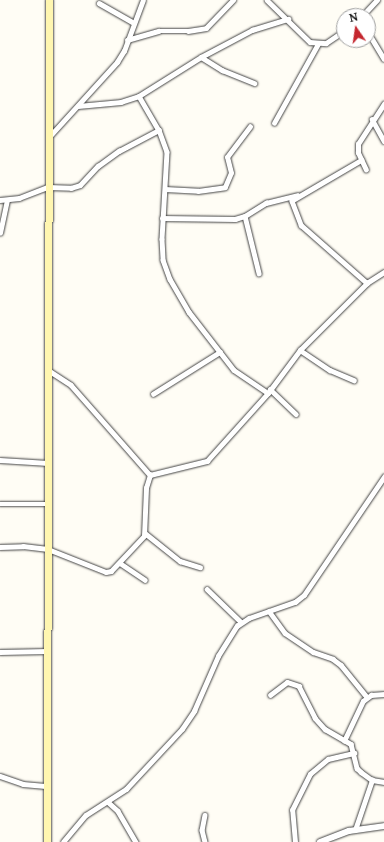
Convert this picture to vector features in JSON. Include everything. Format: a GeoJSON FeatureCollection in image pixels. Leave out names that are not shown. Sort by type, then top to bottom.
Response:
{"type":"FeatureCollection","features":[{"type":"Feature","properties":{"kind":"main road"},"geometry":{"type":"LineString","coordinates":[[47,842],[49,0]]}},
{"type":"Feature","properties":{"kind":"street"},"geometry":{"type":"LineString","coordinates":[[49,138],[60,123],[78,106],[117,62],[143,0]]}},
{"type":"Feature","properties":{"kind":"street"},"geometry":{"type":"LineString","coordinates":[[127,40],[159,31],[188,31],[206,28],[233,0]]}},
{"type":"Feature","properties":{"kind":"street"},"geometry":{"type":"LineString","coordinates":[[267,0],[310,42],[318,44],[326,43],[336,36]]}},
{"type":"Feature","properties":{"kind":"street"},"geometry":{"type":"LineString","coordinates":[[370,8],[377,0]]}},
{"type":"Feature","properties":{"kind":"street"},"geometry":{"type":"LineString","coordinates":[[98,3],[134,23]]}},
{"type":"Feature","properties":{"kind":"street"},"geometry":{"type":"LineString","coordinates":[[78,106],[121,102],[139,96],[200,57],[252,30],[288,19]]}},
{"type":"Feature","properties":{"kind":"street"},"geometry":{"type":"LineString","coordinates":[[274,123],[318,44]]}},
{"type":"Feature","properties":{"kind":"street"},"geometry":{"type":"LineString","coordinates":[[376,46],[384,59]]}},
{"type":"Feature","properties":{"kind":"street"},"geometry":{"type":"LineString","coordinates":[[200,57],[222,70],[255,83]]}},
{"type":"Feature","properties":{"kind":"street"},"geometry":{"type":"LineString","coordinates":[[139,96],[159,130],[167,152],[162,218],[163,260],[170,279],[189,312],[239,375],[269,391],[296,414]]}},
{"type":"Feature","properties":{"kind":"street"},"geometry":{"type":"LineString","coordinates":[[366,170],[357,149],[358,144],[372,119],[384,104]]}},
{"type":"Feature","properties":{"kind":"street"},"geometry":{"type":"LineString","coordinates":[[372,119],[384,141]]}},
{"type":"Feature","properties":{"kind":"street"},"geometry":{"type":"LineString","coordinates":[[165,189],[198,192],[225,187],[231,173],[227,157],[250,127]]}},
{"type":"Feature","properties":{"kind":"street"},"geometry":{"type":"LineString","coordinates":[[0,200],[7,201],[48,188],[70,188],[80,185],[98,166],[120,151],[159,130]]}},
{"type":"Feature","properties":{"kind":"street"},"geometry":{"type":"LineString","coordinates":[[362,160],[297,196],[292,201],[292,207],[301,225],[367,283]]}},
{"type":"Feature","properties":{"kind":"street"},"geometry":{"type":"LineString","coordinates":[[162,218],[235,219],[245,216],[266,203],[297,196]]}},
{"type":"Feature","properties":{"kind":"street"},"geometry":{"type":"LineString","coordinates":[[0,233],[7,201]]}},
{"type":"Feature","properties":{"kind":"street"},"geometry":{"type":"LineString","coordinates":[[245,216],[259,273]]}},
{"type":"Feature","properties":{"kind":"street"},"geometry":{"type":"LineString","coordinates":[[150,475],[207,461],[269,391],[300,350],[367,283],[384,272]]}},
{"type":"Feature","properties":{"kind":"street"},"geometry":{"type":"LineString","coordinates":[[379,275],[384,279]]}},
{"type":"Feature","properties":{"kind":"street"},"geometry":{"type":"LineString","coordinates":[[300,350],[330,370],[354,380]]}},
{"type":"Feature","properties":{"kind":"street"},"geometry":{"type":"LineString","coordinates":[[153,394],[220,352]]}},
{"type":"Feature","properties":{"kind":"street"},"geometry":{"type":"LineString","coordinates":[[48,370],[71,385],[150,475]]}},
{"type":"Feature","properties":{"kind":"street"},"geometry":{"type":"LineString","coordinates":[[0,460],[48,463]]}},
{"type":"Feature","properties":{"kind":"street"},"geometry":{"type":"LineString","coordinates":[[0,547],[23,546],[48,549],[106,572],[111,571],[120,563],[145,533],[146,488],[150,475]]}},
{"type":"Feature","properties":{"kind":"street"},"geometry":{"type":"LineString","coordinates":[[63,842],[86,815],[123,791],[150,765],[184,726],[218,656],[241,622],[295,602],[304,595],[384,477]]}},
{"type":"Feature","properties":{"kind":"street"},"geometry":{"type":"LineString","coordinates":[[0,504],[48,504]]}},
{"type":"Feature","properties":{"kind":"street"},"geometry":{"type":"LineString","coordinates":[[145,533],[180,561],[200,567]]}},
{"type":"Feature","properties":{"kind":"street"},"geometry":{"type":"LineString","coordinates":[[120,563],[145,580]]}},
{"type":"Feature","properties":{"kind":"street"},"geometry":{"type":"LineString","coordinates":[[207,589],[241,622]]}},
{"type":"Feature","properties":{"kind":"street"},"geometry":{"type":"LineString","coordinates":[[269,612],[285,633],[312,652],[333,658],[367,697]]}},
{"type":"Feature","properties":{"kind":"street"},"geometry":{"type":"LineString","coordinates":[[0,652],[47,652]]}},
{"type":"Feature","properties":{"kind":"street"},"geometry":{"type":"LineString","coordinates":[[270,695],[279,686],[292,682],[298,686],[315,718],[325,729],[351,744],[357,768],[372,780],[384,782]]}},
{"type":"Feature","properties":{"kind":"street"},"geometry":{"type":"LineString","coordinates":[[367,697],[384,694]]}},
{"type":"Feature","properties":{"kind":"street"},"geometry":{"type":"LineString","coordinates":[[344,741],[367,697]]}},
{"type":"Feature","properties":{"kind":"street"},"geometry":{"type":"LineString","coordinates":[[295,842],[292,810],[310,774],[328,759],[354,753]]}},
{"type":"Feature","properties":{"kind":"street"},"geometry":{"type":"LineString","coordinates":[[0,776],[24,784],[48,786]]}},
{"type":"Feature","properties":{"kind":"street"},"geometry":{"type":"LineString","coordinates":[[355,830],[372,780]]}},
{"type":"Feature","properties":{"kind":"street"},"geometry":{"type":"LineString","coordinates":[[108,802],[118,811],[136,842]]}},
{"type":"Feature","properties":{"kind":"street"},"geometry":{"type":"LineString","coordinates":[[205,815],[202,830],[205,842]]}},
{"type":"Feature","properties":{"kind":"street"},"geometry":{"type":"LineString","coordinates":[[320,842],[335,839],[355,830],[384,826]]}}]}
